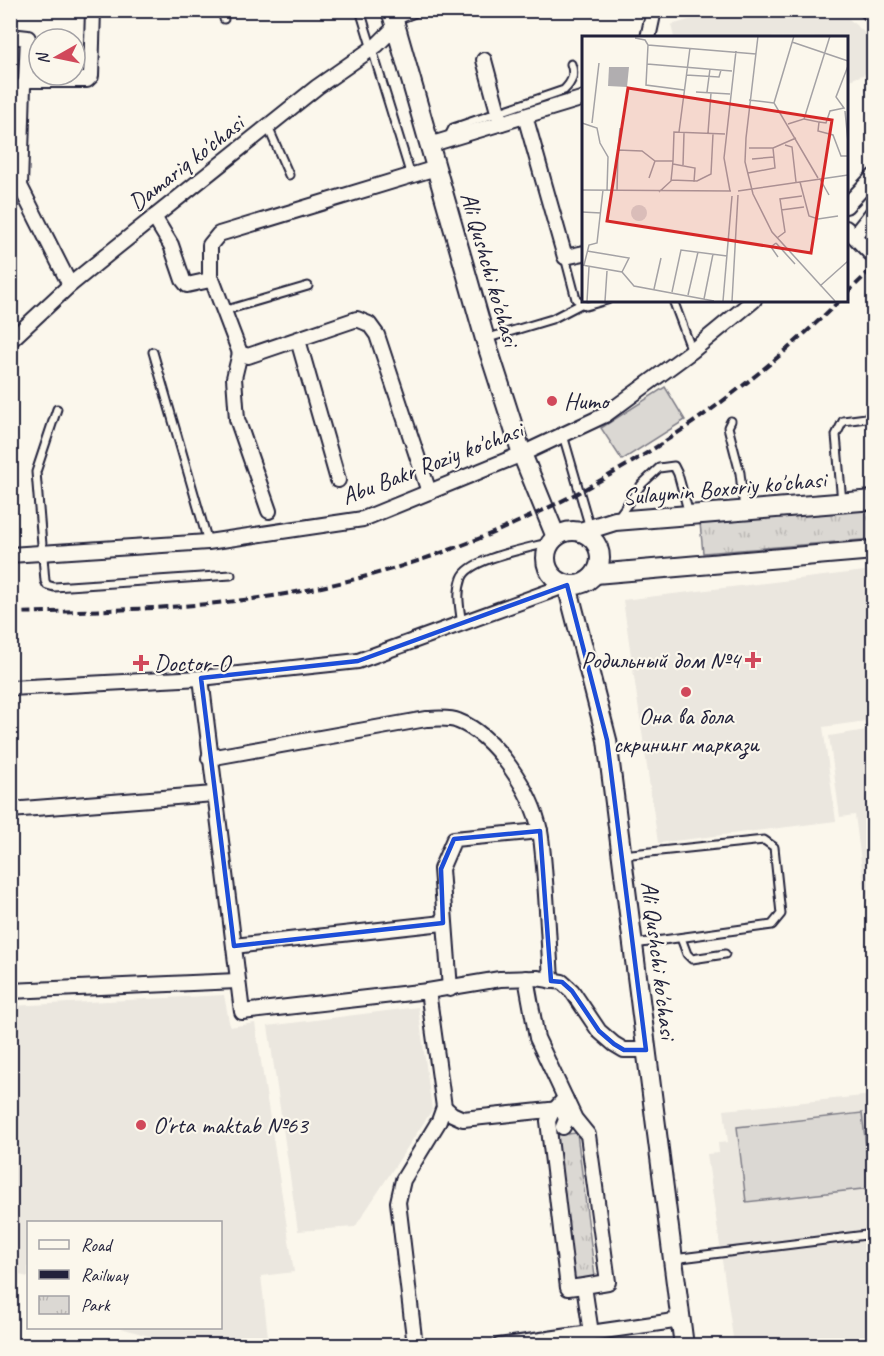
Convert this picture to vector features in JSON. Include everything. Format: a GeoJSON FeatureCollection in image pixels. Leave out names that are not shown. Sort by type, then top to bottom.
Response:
{"type":"FeatureCollection","features":[{"type":"Feature","properties":{"kind":"main road","name":"Ali Qushchi ko'chasi"},"geometry":{"type":"LineString","coordinates":[[393,18],[485,339],[522,454],[554,539],[547,550],[547,568],[559,582],[567,585],[608,740],[684,1346]]}},
{"type":"Feature","properties":{"kind":"main road","name":"Sulaymin Boxoriy ko'chasi"},"geometry":{"type":"LineString","coordinates":[[585,530],[615,521],[873,500]]}},
{"type":"Feature","properties":{"kind":"main road"},"geometry":{"type":"LineString","coordinates":[[615,521],[603,537],[603,547],[604,556],[619,572]]}},
{"type":"Feature","properties":{"kind":"main road"},"geometry":{"type":"LineString","coordinates":[[554,539],[564,533],[585,530],[598,549],[599,566],[595,574],[583,584],[567,585]]}},
{"type":"Feature","properties":{"kind":"main road"},"geometry":{"type":"LineString","coordinates":[[595,574],[873,550]]}},
{"type":"Feature","properties":{"kind":"street"},"geometry":{"type":"LineString","coordinates":[[26,81],[87,80],[90,76],[93,10]]}},
{"type":"Feature","properties":{"kind":"street"},"geometry":{"type":"LineString","coordinates":[[648,36],[654,10]]}},
{"type":"Feature","properties":{"kind":"street"},"geometry":{"type":"LineString","coordinates":[[393,18],[412,11]]}},
{"type":"Feature","properties":{"kind":"street","name":"Damariq ko'chasi"},"geometry":{"type":"LineString","coordinates":[[10,341],[70,285],[154,217],[317,87],[372,49],[393,18]]}},
{"type":"Feature","properties":{"kind":"street"},"geometry":{"type":"LineString","coordinates":[[10,36],[28,38],[15,185],[70,285]]}},
{"type":"Feature","properties":{"kind":"street"},"geometry":{"type":"LineString","coordinates":[[484,60],[500,118]]}},
{"type":"Feature","properties":{"kind":"street"},"geometry":{"type":"LineString","coordinates":[[429,145],[500,118],[525,116],[582,99]]}},
{"type":"Feature","properties":{"kind":"street"},"geometry":{"type":"LineString","coordinates":[[525,116],[565,257],[582,253]]}},
{"type":"Feature","properties":{"kind":"street"},"geometry":{"type":"LineString","coordinates":[[269,511],[237,419],[234,378],[240,353],[213,282],[210,280],[210,245],[219,234],[436,168]]}},
{"type":"Feature","properties":{"kind":"street"},"geometry":{"type":"LineString","coordinates":[[848,204],[873,176]]}},
{"type":"Feature","properties":{"kind":"street"},"geometry":{"type":"LineString","coordinates":[[873,211],[850,232],[873,257]]}},
{"type":"Feature","properties":{"kind":"street"},"geometry":{"type":"LineString","coordinates":[[154,217],[171,245],[183,280],[187,285],[210,280]]}},
{"type":"Feature","properties":{"kind":"street","name":"Abu Bakr Roziy ko'chasi"},"geometry":{"type":"LineString","coordinates":[[10,555],[208,542],[363,519],[522,454],[604,415],[692,351],[752,302]]}},
{"type":"Feature","properties":{"kind":"street"},"geometry":{"type":"LineString","coordinates":[[240,353],[248,356],[357,319],[369,324],[377,335],[429,492]]}},
{"type":"Feature","properties":{"kind":"street"},"geometry":{"type":"LineString","coordinates":[[298,340],[338,480]]}},
{"type":"Feature","properties":{"kind":"street"},"geometry":{"type":"LineString","coordinates":[[10,688],[201,678],[358,662],[567,585]]}},
{"type":"Feature","properties":{"kind":"street"},"geometry":{"type":"LineString","coordinates":[[201,678],[242,1012],[428,991],[500,979],[537,978],[562,982],[572,991],[599,1031],[614,1044],[624,1050],[646,1050]]}},
{"type":"Feature","properties":{"kind":"street"},"geometry":{"type":"LineString","coordinates":[[210,758],[426,719],[455,720],[476,730],[499,752],[525,791],[535,814],[540,831],[546,891],[551,981]]}},
{"type":"Feature","properties":{"kind":"street"},"geometry":{"type":"LineString","coordinates":[[10,810],[214,794]]}},
{"type":"Feature","properties":{"kind":"street"},"geometry":{"type":"LineString","coordinates":[[450,988],[443,923],[441,869],[454,839],[540,831]]}},
{"type":"Feature","properties":{"kind":"street"},"geometry":{"type":"LineString","coordinates":[[234,946],[443,923]]}},
{"type":"Feature","properties":{"kind":"street"},"geometry":{"type":"LineString","coordinates":[[526,978],[537,1038],[566,1098],[575,1119],[588,1135],[608,1282],[568,1288],[548,1121],[555,1109],[566,1098]]}},
{"type":"Feature","properties":{"kind":"street"},"geometry":{"type":"LineString","coordinates":[[10,991],[237,981]]}},
{"type":"Feature","properties":{"kind":"street"},"geometry":{"type":"LineString","coordinates":[[415,1346],[398,1203],[403,1180],[439,1121],[444,1107],[428,991]]}},
{"type":"Feature","properties":{"kind":"street"},"geometry":{"type":"LineString","coordinates":[[444,1107],[463,1119],[560,1109],[566,1120],[563,1127]]}},
{"type":"Feature","properties":{"kind":"street"},"geometry":{"type":"LineString","coordinates":[[584,1286],[591,1333]]}},
{"type":"Feature","properties":{"kind":"street"},"geometry":{"type":"LineString","coordinates":[[499,1346],[681,1320]]}},
{"type":"Feature","properties":{"kind":"lane"},"geometry":{"type":"LineString","coordinates":[[223,10],[224,19]]}},
{"type":"Feature","properties":{"kind":"lane"},"geometry":{"type":"LineString","coordinates":[[360,10],[411,176]]}},
{"type":"Feature","properties":{"kind":"lane"},"geometry":{"type":"LineString","coordinates":[[861,10],[873,21]]}},
{"type":"Feature","properties":{"kind":"lane"},"geometry":{"type":"LineString","coordinates":[[500,118],[564,90],[572,82],[574,72],[571,64]]}},
{"type":"Feature","properties":{"kind":"lane"},"geometry":{"type":"LineString","coordinates":[[268,127],[290,175]]}},
{"type":"Feature","properties":{"kind":"lane"},"geometry":{"type":"LineString","coordinates":[[565,257],[576,299],[586,306],[600,302]]}},
{"type":"Feature","properties":{"kind":"lane"},"geometry":{"type":"LineString","coordinates":[[224,311],[308,286]]}},
{"type":"Feature","properties":{"kind":"lane"},"geometry":{"type":"LineString","coordinates":[[675,302],[692,351]]}},
{"type":"Feature","properties":{"kind":"lane"},"geometry":{"type":"LineString","coordinates":[[485,339],[552,319],[581,304]]}},
{"type":"Feature","properties":{"kind":"lane"},"geometry":{"type":"LineString","coordinates":[[153,352],[208,542]]}},
{"type":"Feature","properties":{"kind":"lane"},"geometry":{"type":"LineString","coordinates":[[57,409],[36,472],[47,585],[54,587],[231,575]]}},
{"type":"Feature","properties":{"kind":"lane"},"geometry":{"type":"LineString","coordinates":[[842,502],[836,435],[843,421],[873,417]]}},
{"type":"Feature","properties":{"kind":"lane"},"geometry":{"type":"LineString","coordinates":[[731,421],[728,427],[740,473],[745,511]]}},
{"type":"Feature","properties":{"kind":"lane"},"geometry":{"type":"LineString","coordinates":[[563,435],[585,530]]}},
{"type":"Feature","properties":{"kind":"lane"},"geometry":{"type":"LineString","coordinates":[[615,521],[642,484],[658,468],[674,466],[689,516]]}},
{"type":"Feature","properties":{"kind":"lane"},"geometry":{"type":"LineString","coordinates":[[462,625],[458,594],[462,576],[476,563],[554,539]]}},
{"type":"Feature","properties":{"kind":"lane"},"geometry":{"type":"LineString","coordinates":[[622,855],[764,840],[774,847],[782,914],[771,925],[633,944]]}},
{"type":"Feature","properties":{"kind":"lane"},"geometry":{"type":"LineString","coordinates":[[681,938],[687,954],[692,959],[725,954]]}},
{"type":"Feature","properties":{"kind":"lane"},"geometry":{"type":"LineString","coordinates":[[673,1259],[873,1234]]}},
{"type":"Feature","properties":{"kind":"highlighted area"},"geometry":{"type":"Polygon","coordinates":[[[567,585],[607,740],[646,1050],[624,1050],[614,1044],[599,1031],[572,991],[562,982],[551,981],[540,831],[454,839],[441,869],[443,923],[234,946],[201,678],[358,661],[567,585]]]}},
{"type":"Feature","properties":{"kind":"shaded area"},"geometry":{"type":"Polygon","coordinates":[[[720,11],[840,11],[873,40],[873,71],[848,81],[848,36],[674,36],[671,25],[720,11]]]}},
{"type":"Feature","properties":{"kind":"shaded area","name":"Родильный дом №4"},"geometry":{"type":"Polygon","coordinates":[[[873,570],[873,720],[823,727],[836,821],[658,843],[623,600],[873,570]]]}},
{"type":"Feature","properties":{"kind":"shaded area"},"geometry":{"type":"Polygon","coordinates":[[[873,729],[874,930],[870,931],[855,815],[840,817],[829,736],[873,729]]]}},
{"type":"Feature","properties":{"kind":"shaded area","name":"O'rta maktab №63"},"geometry":{"type":"Polygon","coordinates":[[[224,995],[230,1027],[255,1023],[294,1272],[261,1276],[269,1345],[179,1345],[124,1329],[222,1329],[222,1221],[27,1221],[27,1277],[12,1273],[10,1256],[11,1006],[224,995]]]}},
{"type":"Feature","properties":{"kind":"shaded area"},"geometry":{"type":"Polygon","coordinates":[[[418,1007],[432,1110],[355,1227],[298,1231],[268,1026],[418,1007]]]}},
{"type":"Feature","properties":{"kind":"shaded area"},"geometry":{"type":"Polygon","coordinates":[[[873,1095],[873,1345],[734,1345],[707,1154],[719,1153],[718,1143],[728,1142],[724,1110],[873,1095]]]}},
{"type":"Feature","properties":{"kind":"green space"},"geometry":{"type":"Polygon","coordinates":[[[665,387],[685,420],[622,460],[601,428],[665,387]]]}},
{"type":"Feature","properties":{"kind":"green space"},"geometry":{"type":"Polygon","coordinates":[[[873,509],[873,539],[703,553],[700,523],[873,509]]]}},
{"type":"Feature","properties":{"kind":"green space"},"geometry":{"type":"Polygon","coordinates":[[[862,1113],[871,1188],[746,1202],[737,1127],[862,1113]]]}},
{"type":"Feature","properties":{"kind":"green space"},"geometry":{"type":"Polygon","coordinates":[[[577,1133],[595,1277],[574,1279],[556,1135],[577,1133]]]}},
{"type":"Feature","properties":{"kind":"railway"},"geometry":{"type":"LineString","coordinates":[[848,292],[874,267]]}},
{"type":"Feature","properties":{"kind":"railway"},"geometry":{"type":"LineString","coordinates":[[10,613],[169,607],[248,600],[326,586],[398,567],[468,543],[536,513],[603,479],[667,440],[728,397],[786,350],[838,302]]}},
{"type":"Feature","properties":{"kind":"place","name":"Humo"},"geometry":{"type":"Point","coordinates":[552,401]}},
{"type":"Feature","properties":{"kind":"place","name":"Родильный дом №4"},"geometry":{"type":"Point","coordinates":[753,660]}},
{"type":"Feature","properties":{"kind":"place","name":"Doctor-O"},"geometry":{"type":"Point","coordinates":[141,663]}},
{"type":"Feature","properties":{"kind":"place","name":"Она ва бола скрининг маркази"},"geometry":{"type":"Point","coordinates":[686,692]}},
{"type":"Feature","properties":{"kind":"place","name":"O'rta maktab №63"},"geometry":{"type":"Point","coordinates":[141,1125]}}]}
